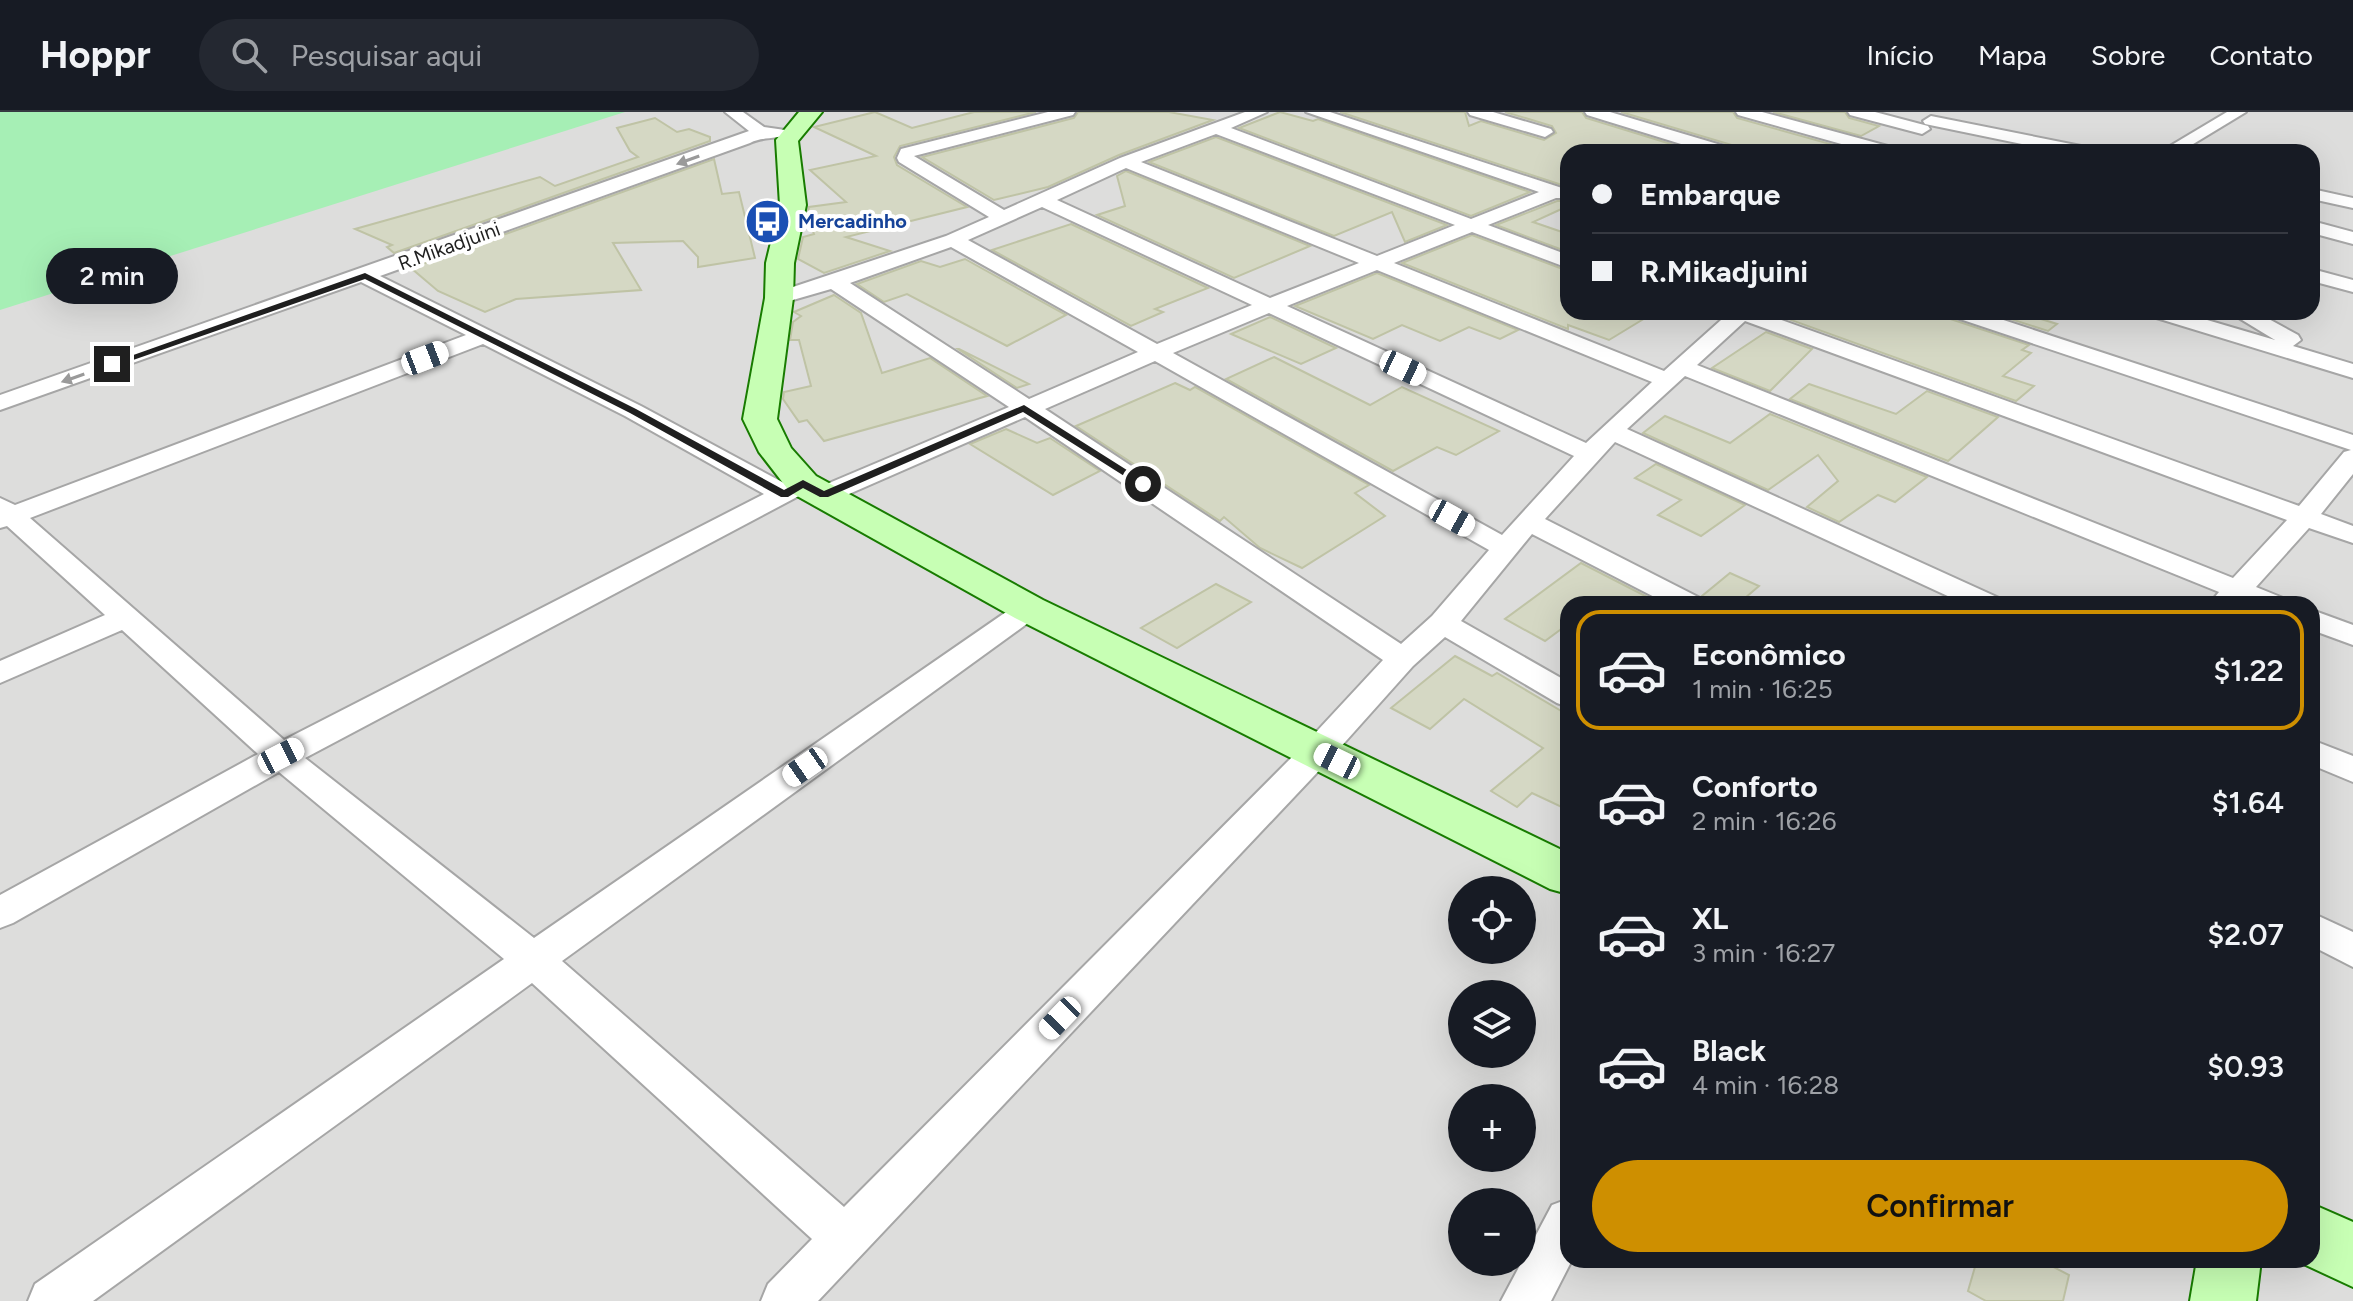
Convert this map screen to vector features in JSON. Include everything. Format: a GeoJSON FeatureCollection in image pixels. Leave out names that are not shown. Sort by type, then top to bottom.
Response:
{"type":"FeatureCollection","features":[{"type":"Feature","properties":{"kind":"street"},"geometry":{"type":"LineString","coordinates":[[733,112],[760,131],[789,134]]}},
{"type":"Feature","properties":{"kind":"street"},"geometry":{"type":"LineString","coordinates":[[804,491],[776,452],[760,419],[779,298],[780,263],[793,205],[789,134],[811,112]]}},
{"type":"Feature","properties":{"kind":"street"},"geometry":{"type":"LineString","coordinates":[[1002,217],[905,158],[907,153],[1067,112]]}},
{"type":"Feature","properties":{"kind":"street"},"geometry":{"type":"LineString","coordinates":[[779,298],[953,240],[1126,162],[1259,112]]}},
{"type":"Feature","properties":{"kind":"street"},"geometry":{"type":"LineString","coordinates":[[1314,112],[1560,194]]}},
{"type":"Feature","properties":{"kind":"street"},"geometry":{"type":"LineString","coordinates":[[1476,112],[1545,132]]}},
{"type":"Feature","properties":{"kind":"street"},"geometry":{"type":"LineString","coordinates":[[1593,112],[1698,144]]}},
{"type":"Feature","properties":{"kind":"street"},"geometry":{"type":"LineString","coordinates":[[1688,141],[1747,112],[1861,144]]}},
{"type":"Feature","properties":{"kind":"street"},"geometry":{"type":"LineString","coordinates":[[1856,112],[2037,144]]}},
{"type":"Feature","properties":{"kind":"street"},"geometry":{"type":"LineString","coordinates":[[2182,144],[2238,112]]}},
{"type":"Feature","properties":{"kind":"street"},"geometry":{"type":"LineString","coordinates":[[1218,129],[1560,259]]}},
{"type":"Feature","properties":{"kind":"street","name":"R.Mikadjuini"},"geometry":{"type":"LineString","coordinates":[[0,403],[365,276],[744,140],[760,131]]}},
{"type":"Feature","properties":{"kind":"street"},"geometry":{"type":"LineString","coordinates":[[1126,162],[1376,263],[1676,374],[2228,596]]}},
{"type":"Feature","properties":{"kind":"street"},"geometry":{"type":"LineString","coordinates":[[0,913],[281,756],[804,491],[1024,408],[1469,225],[1560,194]]}},
{"type":"Feature","properties":{"kind":"street"},"geometry":{"type":"LineString","coordinates":[[2320,196],[2353,203]]}},
{"type":"Feature","properties":{"kind":"street"},"geometry":{"type":"LineString","coordinates":[[1042,200],[1591,455]]}},
{"type":"Feature","properties":{"kind":"street"},"geometry":{"type":"LineString","coordinates":[[2320,229],[2353,238]]}},
{"type":"Feature","properties":{"kind":"street"},"geometry":{"type":"LineString","coordinates":[[953,240],[1506,548]]}},
{"type":"Feature","properties":{"kind":"street"},"geometry":{"type":"LineString","coordinates":[[365,276],[633,411],[804,491],[1029,609],[1560,871]]}},
{"type":"Feature","properties":{"kind":"street"},"geometry":{"type":"LineString","coordinates":[[2320,277],[2353,286]]}},
{"type":"Feature","properties":{"kind":"street"},"geometry":{"type":"LineString","coordinates":[[834,282],[1167,499],[1402,659]]}},
{"type":"Feature","properties":{"kind":"street"},"geometry":{"type":"LineString","coordinates":[[785,1301],[1317,752],[1402,659],[1443,623],[1528,521],[1611,431],[1735,320]]}},
{"type":"Feature","properties":{"kind":"street"},"geometry":{"type":"LineString","coordinates":[[1750,320],[2353,535]]}},
{"type":"Feature","properties":{"kind":"street"},"geometry":{"type":"LineString","coordinates":[[1982,320],[2353,443]]}},
{"type":"Feature","properties":{"kind":"street"},"geometry":{"type":"LineString","coordinates":[[2183,320],[2353,371]]}},
{"type":"Feature","properties":{"kind":"street"},"geometry":{"type":"LineString","coordinates":[[2254,320],[2292,341],[2311,360]]}},
{"type":"Feature","properties":{"kind":"street"},"geometry":{"type":"LineString","coordinates":[[484,336],[5,514],[281,756],[532,959],[846,1239]]}},
{"type":"Feature","properties":{"kind":"street"},"geometry":{"type":"LineString","coordinates":[[1611,431],[1972,596]]}},
{"type":"Feature","properties":{"kind":"street"},"geometry":{"type":"LineString","coordinates":[[2231,596],[2304,518],[2353,457]]}},
{"type":"Feature","properties":{"kind":"street"},"geometry":{"type":"LineString","coordinates":[[1528,521],[1674,596]]}},
{"type":"Feature","properties":{"kind":"street"},"geometry":{"type":"LineString","coordinates":[[52,1301],[1029,609]]}},
{"type":"Feature","properties":{"kind":"street"},"geometry":{"type":"LineString","coordinates":[[0,673],[124,618]]}},
{"type":"Feature","properties":{"kind":"street"},"geometry":{"type":"LineString","coordinates":[[2320,622],[2353,636]]}},
{"type":"Feature","properties":{"kind":"street"},"geometry":{"type":"LineString","coordinates":[[1443,623],[1560,691]]}},
{"type":"Feature","properties":{"kind":"street"},"geometry":{"type":"LineString","coordinates":[[2320,756],[2353,770]]}},
{"type":"Feature","properties":{"kind":"street"},"geometry":{"type":"LineString","coordinates":[[2320,932],[2353,951]]}},
{"type":"Feature","properties":{"kind":"street"},"geometry":{"type":"LineString","coordinates":[[1525,1301],[1560,1236]]}},
{"type":"Feature","properties":{"kind":"street"},"geometry":{"type":"LineString","coordinates":[[2320,1239],[2353,1255]]}},
{"type":"Feature","properties":{"kind":"street"},"geometry":{"type":"LineString","coordinates":[[2223,1301],[2228,1268]]}},
{"type":"Feature","properties":{"kind":"shaded area"},"geometry":{"type":"Polygon","coordinates":[[[0,112],[2353,112],[2353,1301],[0,1301],[0,112]]]}},
{"type":"Feature","properties":{"kind":"green space"},"geometry":{"type":"Polygon","coordinates":[[[0,112],[625,112],[0,310],[0,112]]]}},
{"type":"Feature","properties":{"kind":"building"},"geometry":{"type":"Polygon","coordinates":[[[875,112],[912,128],[974,112],[1036,112],[900,146],[894,157],[897,165],[967,207],[846,237],[890,251],[824,273],[798,259],[803,237],[814,234],[807,216],[809,207],[846,202],[810,170],[876,156],[814,127],[875,112]]]}},
{"type":"Feature","properties":{"kind":"building"},"geometry":{"type":"Polygon","coordinates":[[[1078,112],[1169,112],[1213,120],[1119,155],[1048,187],[994,200],[922,157],[1074,118],[1078,112]]]}},
{"type":"Feature","properties":{"kind":"building"},"geometry":{"type":"Polygon","coordinates":[[[1280,112],[1313,121],[1318,119],[1530,192],[1471,216],[1239,128],[1280,112]]]}},
{"type":"Feature","properties":{"kind":"building"},"geometry":{"type":"Polygon","coordinates":[[[1340,112],[1465,112],[1469,126],[1481,121],[1544,140],[1556,133],[1552,126],[1505,112],[1582,112],[1586,118],[1671,144],[1560,144],[1560,184],[1340,112]]]}},
{"type":"Feature","properties":{"kind":"building"},"geometry":{"type":"Polygon","coordinates":[[[1621,112],[1733,112],[1737,118],[1830,144],[1729,144],[1621,112]]]}},
{"type":"Feature","properties":{"kind":"building"},"geometry":{"type":"Polygon","coordinates":[[[1773,112],[1845,112],[1849,118],[1879,126],[1861,136],[1773,112]]]}},
{"type":"Feature","properties":{"kind":"building"},"geometry":{"type":"Polygon","coordinates":[[[655,118],[677,132],[689,129],[710,137],[710,141],[394,253],[387,247],[392,245],[355,229],[540,177],[555,186],[638,157],[630,151],[617,128],[655,118]]]}},
{"type":"Feature","properties":{"kind":"building"},"geometry":{"type":"Polygon","coordinates":[[[1216,137],[1447,225],[1405,242],[1392,212],[1334,236],[1149,162],[1216,137]]]}},
{"type":"Feature","properties":{"kind":"building"},"geometry":{"type":"Polygon","coordinates":[[[714,159],[722,194],[739,192],[755,258],[698,267],[698,257],[683,241],[613,243],[641,290],[516,299],[485,312],[438,291],[411,268],[714,159]]]}},
{"type":"Feature","properties":{"kind":"building"},"geometry":{"type":"Polygon","coordinates":[[[1126,171],[1310,246],[1234,278],[1097,215],[1125,206],[1117,176],[1126,171]]]}},
{"type":"Feature","properties":{"kind":"building"},"geometry":{"type":"Polygon","coordinates":[[[1560,201],[1560,210],[1533,222],[1560,231],[1560,249],[1496,225],[1560,201]]]}},
{"type":"Feature","properties":{"kind":"building"},"geometry":{"type":"Polygon","coordinates":[[[1071,224],[1208,288],[1155,309],[1163,312],[1131,326],[992,250],[1071,224]]]}},
{"type":"Feature","properties":{"kind":"building"},"geometry":{"type":"Polygon","coordinates":[[[1472,235],[1560,268],[1560,320],[1642,320],[1609,340],[1568,325],[1568,329],[1402,263],[1472,235]]]}},
{"type":"Feature","properties":{"kind":"building"},"geometry":{"type":"Polygon","coordinates":[[[965,259],[1066,315],[1007,346],[907,294],[884,302],[857,284],[921,261],[940,267],[965,259]]]}},
{"type":"Feature","properties":{"kind":"building"},"geometry":{"type":"Polygon","coordinates":[[[1377,273],[1518,330],[1500,339],[1469,327],[1440,341],[1402,325],[1373,339],[1295,306],[1377,273]]]}},
{"type":"Feature","properties":{"kind":"building"},"geometry":{"type":"Polygon","coordinates":[[[834,295],[861,313],[882,373],[930,358],[987,396],[824,441],[807,420],[799,422],[783,399],[784,392],[811,386],[799,340],[790,340],[793,322],[801,316],[794,312],[834,295]]]}},
{"type":"Feature","properties":{"kind":"building"},"geometry":{"type":"Polygon","coordinates":[[[1270,317],[1336,348],[1301,364],[1231,334],[1270,317]]]}},
{"type":"Feature","properties":{"kind":"building"},"geometry":{"type":"Polygon","coordinates":[[[1791,320],[1953,320],[2029,345],[2022,350],[2031,353],[2003,376],[2034,386],[2016,401],[1791,320]]]}},
{"type":"Feature","properties":{"kind":"building"},"geometry":{"type":"Polygon","coordinates":[[[2014,320],[2044,320],[2057,324],[2048,331],[2014,320]]]}},
{"type":"Feature","properties":{"kind":"building"},"geometry":{"type":"Polygon","coordinates":[[[1766,332],[1812,349],[1770,391],[1712,368],[1766,332]]]}},
{"type":"Feature","properties":{"kind":"building"},"geometry":{"type":"Polygon","coordinates":[[[959,349],[1029,384],[1017,388],[959,349]]]}},
{"type":"Feature","properties":{"kind":"building"},"geometry":{"type":"Polygon","coordinates":[[[1274,357],[1370,405],[1402,387],[1499,431],[1456,455],[1437,447],[1393,471],[1226,379],[1274,357]]]}},
{"type":"Feature","properties":{"kind":"building"},"geometry":{"type":"Polygon","coordinates":[[[1175,383],[1190,390],[1195,387],[1369,485],[1355,493],[1385,516],[1302,568],[1260,548],[1224,517],[1220,521],[1076,426],[1175,383]]]}},
{"type":"Feature","properties":{"kind":"building"},"geometry":{"type":"Polygon","coordinates":[[[1809,384],[1896,414],[1927,391],[1998,417],[1948,461],[1790,399],[1809,384]]]}},
{"type":"Feature","properties":{"kind":"building"},"geometry":{"type":"Polygon","coordinates":[[[1770,414],[1927,477],[1895,502],[1878,495],[1839,522],[1807,507],[1838,481],[1818,455],[1768,490],[1643,433],[1665,416],[1730,443],[1770,414]]]}},
{"type":"Feature","properties":{"kind":"building"},"geometry":{"type":"Polygon","coordinates":[[[1006,429],[1037,443],[1050,438],[1100,471],[1053,495],[970,444],[1006,429]]]}},
{"type":"Feature","properties":{"kind":"building"},"geometry":{"type":"Polygon","coordinates":[[[1656,464],[1745,505],[1701,536],[1658,515],[1681,500],[1635,478],[1656,464]]]}},
{"type":"Feature","properties":{"kind":"building"},"geometry":{"type":"Polygon","coordinates":[[[1581,563],[1645,596],[1560,596],[1560,630],[1545,641],[1505,619],[1581,563]]]}},
{"type":"Feature","properties":{"kind":"building"},"geometry":{"type":"Polygon","coordinates":[[[1730,573],[1759,586],[1747,596],[1702,596],[1730,573]]]}},
{"type":"Feature","properties":{"kind":"building"},"geometry":{"type":"Polygon","coordinates":[[[1216,584],[1251,602],[1177,648],[1141,628],[1216,584]]]}},
{"type":"Feature","properties":{"kind":"building"},"geometry":{"type":"Polygon","coordinates":[[[1455,656],[1492,676],[1497,673],[1560,710],[1560,806],[1532,793],[1517,807],[1491,791],[1543,748],[1464,699],[1430,729],[1391,708],[1455,656]]]}},
{"type":"Feature","properties":{"kind":"building"},"geometry":{"type":"Polygon","coordinates":[[[1975,1268],[2055,1268],[2069,1275],[2063,1301],[1986,1301],[1968,1291],[1975,1268]]]}},
{"type":"Feature","properties":{"kind":"place","name":"Mercadinho"},"geometry":{"type":"Point","coordinates":[767,221]}},
{"type":"Feature","properties":{"kind":"route"},"geometry":{"type":"LineString","coordinates":[[112,364],[365,276],[633,411],[784,494],[803,484],[824,495],[1024,408],[1143,484]]}}]}
